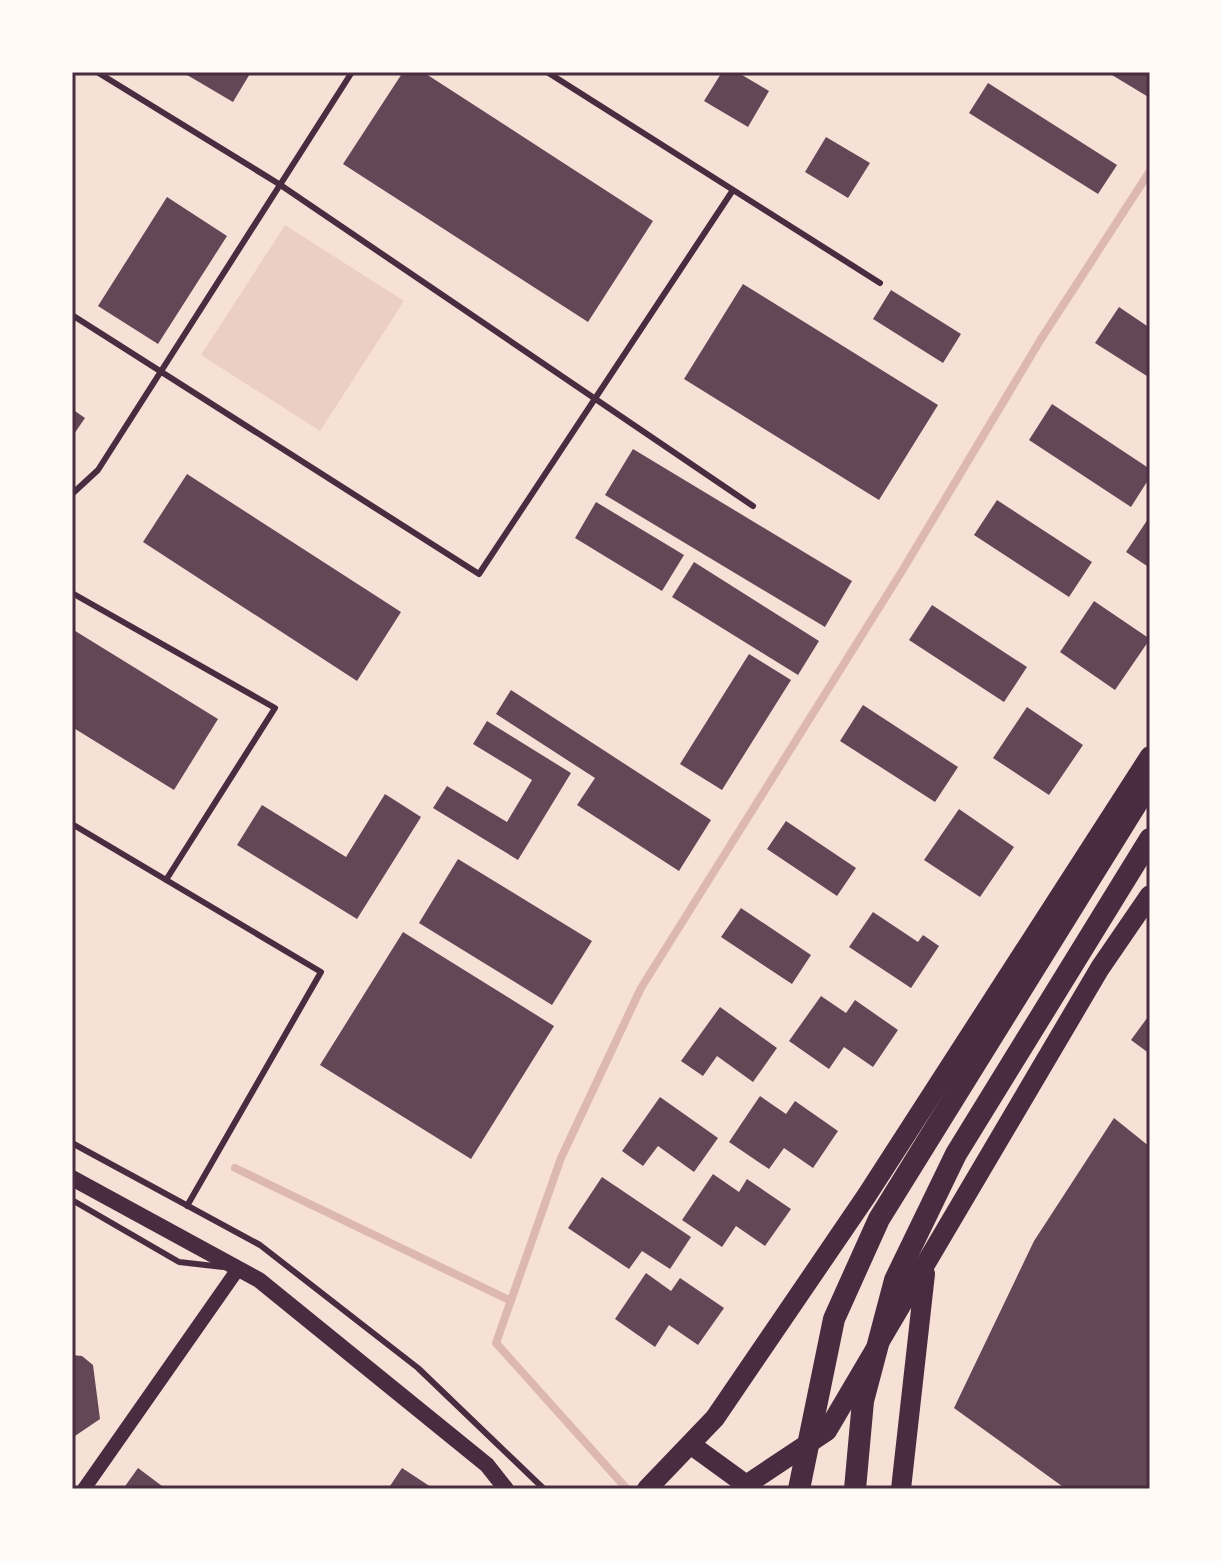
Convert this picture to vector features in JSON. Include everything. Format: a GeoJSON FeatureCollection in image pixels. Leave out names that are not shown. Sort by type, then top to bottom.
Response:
{"type":"FeatureCollection","features":[{"type":"Feature","properties":{"kind":"highway"},"geometry":{"type":"LineString","coordinates":[[799,1489],[834,1319],[879,1219],[1150,782]]}},
{"type":"Feature","properties":{"kind":"highway"},"geometry":{"type":"LineString","coordinates":[[855,1489],[863,1401],[895,1280],[956,1154],[1150,839]]}},
{"type":"Feature","properties":{"kind":"main road"},"geometry":{"type":"LineString","coordinates":[[647,1489],[715,1418],[867,1195],[1150,756]]}},
{"type":"Feature","properties":{"kind":"main road"},"geometry":{"type":"LineString","coordinates":[[690,1444],[746,1487],[827,1431],[1100,968],[1150,895]]}},
{"type":"Feature","properties":{"kind":"main road"},"geometry":{"type":"LineString","coordinates":[[72,1178],[259,1280],[487,1465],[506,1489]]}},
{"type":"Feature","properties":{"kind":"main road"},"geometry":{"type":"LineString","coordinates":[[901,1489],[925,1268]]}},
{"type":"Feature","properties":{"kind":"street"},"geometry":{"type":"LineString","coordinates":[[84,1489],[238,1269]]}},
{"type":"Feature","properties":{"kind":"lane"},"geometry":{"type":"LineString","coordinates":[[97,72],[279,184],[753,506]]}},
{"type":"Feature","properties":{"kind":"lane"},"geometry":{"type":"LineString","coordinates":[[72,494],[98,470],[352,72]]}},
{"type":"Feature","properties":{"kind":"lane"},"geometry":{"type":"LineString","coordinates":[[547,72],[880,283]]}},
{"type":"Feature","properties":{"kind":"lane"},"geometry":{"type":"LineString","coordinates":[[72,315],[479,574],[733,190]]}},
{"type":"Feature","properties":{"kind":"lane"},"geometry":{"type":"LineString","coordinates":[[72,593],[275,708],[166,880]]}},
{"type":"Feature","properties":{"kind":"lane"},"geometry":{"type":"LineString","coordinates":[[72,824],[321,972],[187,1206]]}},
{"type":"Feature","properties":{"kind":"lane"},"geometry":{"type":"LineString","coordinates":[[72,1143],[260,1245],[397,1351],[544,1489]]}},
{"type":"Feature","properties":{"kind":"lane"},"geometry":{"type":"LineString","coordinates":[[72,1200],[179,1262],[238,1269]]}},
{"type":"Feature","properties":{"kind":"shaded area"},"geometry":{"type":"Polygon","coordinates":[[[285,225],[404,301],[320,431],[201,355],[285,225]]]}},
{"type":"Feature","properties":{"kind":"building"},"geometry":{"type":"Polygon","coordinates":[[[182,72],[251,72],[233,102],[182,72]]]}},
{"type":"Feature","properties":{"kind":"building"},"geometry":{"type":"Polygon","coordinates":[[[403,72],[423,72],[653,221],[588,322],[343,164],[403,72]]]}},
{"type":"Feature","properties":{"kind":"building"},"geometry":{"type":"Polygon","coordinates":[[[722,72],[737,72],[769,91],[748,127],[704,101],[722,72]]]}},
{"type":"Feature","properties":{"kind":"building"},"geometry":{"type":"Polygon","coordinates":[[[1107,72],[1150,72],[1150,98],[1107,72]]]}},
{"type":"Feature","properties":{"kind":"building"},"geometry":{"type":"Polygon","coordinates":[[[988,83],[1117,165],[1098,194],[969,113],[988,83]]]}},
{"type":"Feature","properties":{"kind":"building"},"geometry":{"type":"Polygon","coordinates":[[[826,137],[870,163],[848,198],[805,172],[826,137]]]}},
{"type":"Feature","properties":{"kind":"building"},"geometry":{"type":"Polygon","coordinates":[[[167,197],[227,236],[158,344],[98,306],[167,197]]]}},
{"type":"Feature","properties":{"kind":"building"},"geometry":{"type":"Polygon","coordinates":[[[743,284],[938,405],[879,500],[684,379],[743,284]]]}},
{"type":"Feature","properties":{"kind":"building"},"geometry":{"type":"Polygon","coordinates":[[[891,290],[961,334],[943,363],[873,319],[891,290]]]}},
{"type":"Feature","properties":{"kind":"building"},"geometry":{"type":"Polygon","coordinates":[[[1119,307],[1150,328],[1150,378],[1095,343],[1119,307]]]}},
{"type":"Feature","properties":{"kind":"building"},"geometry":{"type":"Polygon","coordinates":[[[1052,404],[1150,469],[1150,477],[1131,507],[1029,440],[1052,404]]]}},
{"type":"Feature","properties":{"kind":"building"},"geometry":{"type":"Polygon","coordinates":[[[72,409],[85,418],[72,437],[72,409]]]}},
{"type":"Feature","properties":{"kind":"building"},"geometry":{"type":"Polygon","coordinates":[[[633,449],[852,581],[825,627],[605,495],[633,449]]]}},
{"type":"Feature","properties":{"kind":"building"},"geometry":{"type":"Polygon","coordinates":[[[187,474],[401,612],[357,681],[143,542],[187,474]]]}},
{"type":"Feature","properties":{"kind":"building"},"geometry":{"type":"Polygon","coordinates":[[[997,500],[1092,562],[1069,597],[974,535],[997,500]]]}},
{"type":"Feature","properties":{"kind":"building"},"geometry":{"type":"Polygon","coordinates":[[[596,502],[684,555],[662,591],[575,538],[596,502]]]}},
{"type":"Feature","properties":{"kind":"building"},"geometry":{"type":"Polygon","coordinates":[[[1150,516],[1150,568],[1126,552],[1150,516]]]}},
{"type":"Feature","properties":{"kind":"building"},"geometry":{"type":"Polygon","coordinates":[[[694,562],[819,641],[798,675],[672,597],[694,562]]]}},
{"type":"Feature","properties":{"kind":"building"},"geometry":{"type":"Polygon","coordinates":[[[1094,601],[1150,639],[1115,690],[1060,652],[1094,601]]]}},
{"type":"Feature","properties":{"kind":"building"},"geometry":{"type":"Polygon","coordinates":[[[932,605],[1027,667],[1004,702],[909,640],[932,605]]]}},
{"type":"Feature","properties":{"kind":"building"},"geometry":{"type":"Polygon","coordinates":[[[72,629],[218,719],[174,790],[72,727],[72,629]]]}},
{"type":"Feature","properties":{"kind":"building"},"geometry":{"type":"Polygon","coordinates":[[[749,654],[791,680],[722,790],[680,764],[749,654]]]}},
{"type":"Feature","properties":{"kind":"building"},"geometry":{"type":"Polygon","coordinates":[[[511,690],[711,820],[679,871],[577,805],[595,778],[496,714],[511,690]]]}},
{"type":"Feature","properties":{"kind":"building"},"geometry":{"type":"Polygon","coordinates":[[[863,705],[958,767],[935,802],[840,741],[863,705]]]}},
{"type":"Feature","properties":{"kind":"building"},"geometry":{"type":"Polygon","coordinates":[[[1027,707],[1083,745],[1049,795],[993,758],[1027,707]]]}},
{"type":"Feature","properties":{"kind":"building"},"geometry":{"type":"Polygon","coordinates":[[[487,721],[571,773],[518,860],[433,808],[447,786],[507,822],[532,780],[473,744],[487,721]]]}},
{"type":"Feature","properties":{"kind":"building"},"geometry":{"type":"Polygon","coordinates":[[[385,794],[421,817],[357,919],[237,845],[262,805],[346,857],[385,794]]]}},
{"type":"Feature","properties":{"kind":"building"},"geometry":{"type":"Polygon","coordinates":[[[959,809],[1014,847],[980,897],[924,860],[959,809]]]}},
{"type":"Feature","properties":{"kind":"building"},"geometry":{"type":"Polygon","coordinates":[[[786,821],[856,868],[837,896],[767,849],[786,821]]]}},
{"type":"Feature","properties":{"kind":"building"},"geometry":{"type":"Polygon","coordinates":[[[458,859],[592,941],[552,1005],[419,923],[458,859]]]}},
{"type":"Feature","properties":{"kind":"building"},"geometry":{"type":"Polygon","coordinates":[[[741,908],[811,955],[792,984],[721,937],[741,908]]]}},
{"type":"Feature","properties":{"kind":"building"},"geometry":{"type":"Polygon","coordinates":[[[873,912],[918,942],[923,935],[939,946],[911,988],[849,947],[873,912]]]}},
{"type":"Feature","properties":{"kind":"building"},"geometry":{"type":"Polygon","coordinates":[[[403,932],[554,1026],[471,1159],[320,1065],[403,932]]]}},
{"type":"Feature","properties":{"kind":"building"},"geometry":{"type":"Polygon","coordinates":[[[821,996],[846,1013],[855,1000],[898,1030],[873,1067],[844,1047],[829,1069],[789,1041],[821,996]]]}},
{"type":"Feature","properties":{"kind":"building"},"geometry":{"type":"Polygon","coordinates":[[[720,1007],[777,1048],[753,1082],[717,1056],[703,1076],[681,1061],[720,1007]]]}},
{"type":"Feature","properties":{"kind":"building"},"geometry":{"type":"Polygon","coordinates":[[[1150,1014],[1150,1054],[1131,1040],[1150,1014]]]}},
{"type":"Feature","properties":{"kind":"building"},"geometry":{"type":"Polygon","coordinates":[[[760,1096],[786,1114],[795,1101],[838,1131],[813,1168],[784,1148],[769,1169],[729,1142],[760,1096]]]}},
{"type":"Feature","properties":{"kind":"building"},"geometry":{"type":"Polygon","coordinates":[[[660,1097],[718,1138],[694,1172],[658,1146],[643,1166],[622,1151],[660,1097]]]}},
{"type":"Feature","properties":{"kind":"building"},"geometry":{"type":"Polygon","coordinates":[[[1114,1118],[1150,1147],[1150,1227],[1147,1232],[1150,1235],[1150,1489],[1066,1489],[954,1408],[1034,1241],[1114,1118]]]}},
{"type":"Feature","properties":{"kind":"building"},"geometry":{"type":"Polygon","coordinates":[[[713,1174],[739,1192],[747,1179],[791,1209],[765,1246],[736,1226],[722,1247],[682,1220],[713,1174]]]}},
{"type":"Feature","properties":{"kind":"building"},"geometry":{"type":"Polygon","coordinates":[[[602,1177],[691,1237],[670,1269],[642,1251],[629,1269],[568,1228],[602,1177]]]}},
{"type":"Feature","properties":{"kind":"building"},"geometry":{"type":"Polygon","coordinates":[[[646,1273],[671,1291],[680,1278],[724,1308],[698,1345],[669,1325],[655,1347],[615,1319],[646,1273]]]}},
{"type":"Feature","properties":{"kind":"building"},"geometry":{"type":"Polygon","coordinates":[[[72,1355],[82,1356],[93,1365],[100,1419],[72,1438],[72,1355]]]}},
{"type":"Feature","properties":{"kind":"building"},"geometry":{"type":"Polygon","coordinates":[[[138,1468],[166,1489],[123,1489],[138,1468]]]}},
{"type":"Feature","properties":{"kind":"building"},"geometry":{"type":"Polygon","coordinates":[[[402,1468],[434,1489],[388,1489],[402,1468]]]}},
{"type":"Feature","properties":{"kind":"waterway"},"geometry":{"type":"LineString","coordinates":[[627,1489],[496,1343],[561,1158],[641,988],[902,571],[1041,339],[1150,171]]}},
{"type":"Feature","properties":{"kind":"waterway"},"geometry":{"type":"LineString","coordinates":[[235,1168],[511,1301]]}}]}
